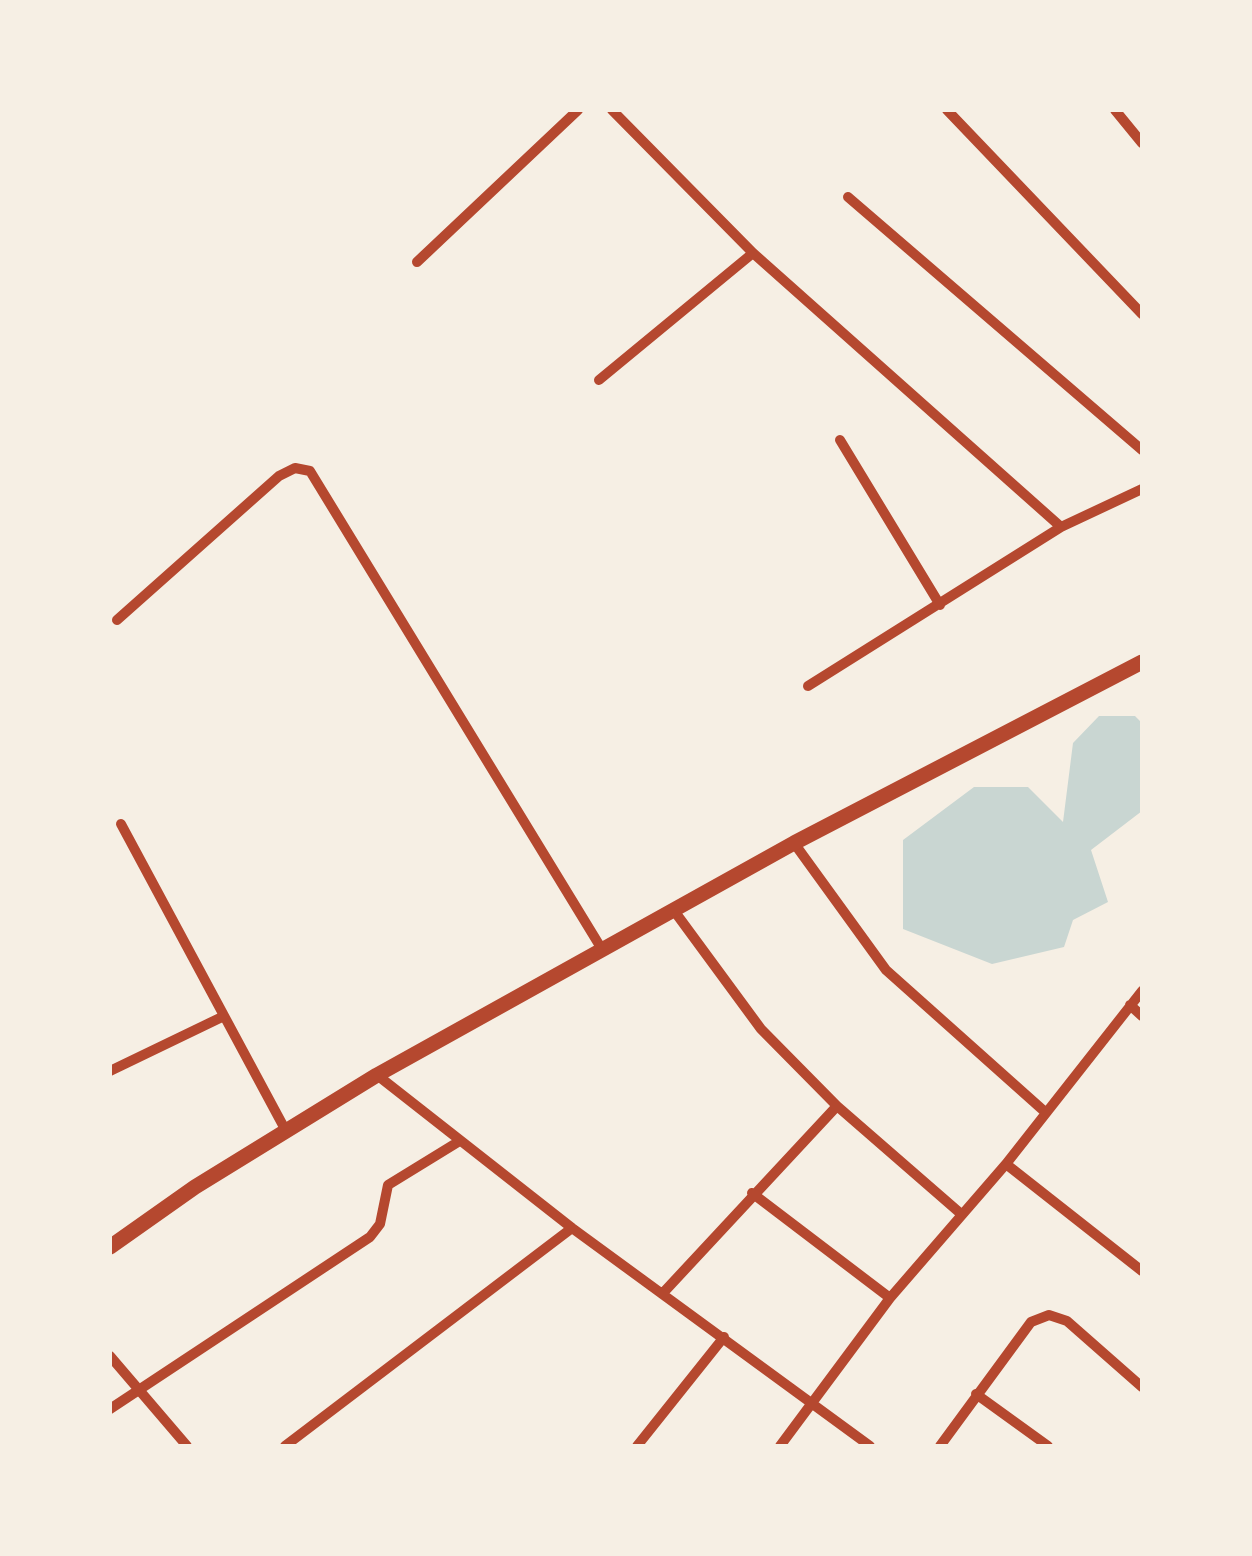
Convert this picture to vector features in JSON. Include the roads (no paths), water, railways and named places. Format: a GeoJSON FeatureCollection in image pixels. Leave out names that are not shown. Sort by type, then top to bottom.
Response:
{"type":"FeatureCollection","features":[{"type":"Feature","properties":{"kind":"street"},"geometry":{"type":"LineString","coordinates":[[417,262],[578,110]]}},
{"type":"Feature","properties":{"kind":"street"},"geometry":{"type":"LineString","coordinates":[[612,110],[753,252],[1062,527]]}},
{"type":"Feature","properties":{"kind":"street"},"geometry":{"type":"LineString","coordinates":[[1115,110],[1142,143]]}},
{"type":"Feature","properties":{"kind":"street"},"geometry":{"type":"LineString","coordinates":[[955,113],[1142,314]]}},
{"type":"Feature","properties":{"kind":"street"},"geometry":{"type":"LineString","coordinates":[[848,197],[1142,450]]}},
{"type":"Feature","properties":{"kind":"street"},"geometry":{"type":"LineString","coordinates":[[599,380],[753,252]]}},
{"type":"Feature","properties":{"kind":"street"},"geometry":{"type":"LineString","coordinates":[[840,440],[940,604]]}},
{"type":"Feature","properties":{"kind":"street"},"geometry":{"type":"LineString","coordinates":[[117,620],[280,476],[295,468],[310,471],[603,952]]}},
{"type":"Feature","properties":{"kind":"street"},"geometry":{"type":"LineString","coordinates":[[808,686],[1062,527],[1142,488]]}},
{"type":"Feature","properties":{"kind":"street"},"geometry":{"type":"LineString","coordinates":[[110,1247],[194,1187],[377,1076],[794,843],[1140,668]]}},
{"type":"Feature","properties":{"kind":"street"},"geometry":{"type":"LineString","coordinates":[[121,824],[286,1131]]}},
{"type":"Feature","properties":{"kind":"street"},"geometry":{"type":"LineString","coordinates":[[794,843],[886,970],[1044,1112]]}},
{"type":"Feature","properties":{"kind":"street"},"geometry":{"type":"LineString","coordinates":[[675,912],[761,1029],[837,1106],[960,1213]]}},
{"type":"Feature","properties":{"kind":"street"},"geometry":{"type":"LineString","coordinates":[[780,1446],[890,1298],[1006,1164],[1142,991]]}},
{"type":"Feature","properties":{"kind":"street"},"geometry":{"type":"LineString","coordinates":[[1130,1005],[1142,1016]]}},
{"type":"Feature","properties":{"kind":"street"},"geometry":{"type":"LineString","coordinates":[[110,1072],[222,1017]]}},
{"type":"Feature","properties":{"kind":"street"},"geometry":{"type":"LineString","coordinates":[[377,1076],[572,1228],[870,1446]]}},
{"type":"Feature","properties":{"kind":"street"},"geometry":{"type":"LineString","coordinates":[[663,1292],[837,1106]]}},
{"type":"Feature","properties":{"kind":"street"},"geometry":{"type":"LineString","coordinates":[[110,1409],[370,1237],[380,1224],[388,1185],[458,1142]]}},
{"type":"Feature","properties":{"kind":"street"},"geometry":{"type":"LineString","coordinates":[[1006,1164],[1142,1271]]}},
{"type":"Feature","properties":{"kind":"street"},"geometry":{"type":"LineString","coordinates":[[752,1193],[890,1298]]}},
{"type":"Feature","properties":{"kind":"street"},"geometry":{"type":"LineString","coordinates":[[285,1446],[572,1228]]}},
{"type":"Feature","properties":{"kind":"street"},"geometry":{"type":"LineString","coordinates":[[940,1446],[1031,1322],[1049,1314],[1067,1321],[1142,1387]]}},
{"type":"Feature","properties":{"kind":"street"},"geometry":{"type":"LineString","coordinates":[[636,1446],[724,1337]]}},
{"type":"Feature","properties":{"kind":"street"},"geometry":{"type":"LineString","coordinates":[[110,1356],[187,1446]]}},
{"type":"Feature","properties":{"kind":"street"},"geometry":{"type":"LineString","coordinates":[[976,1394],[1048,1446]]}}]}
